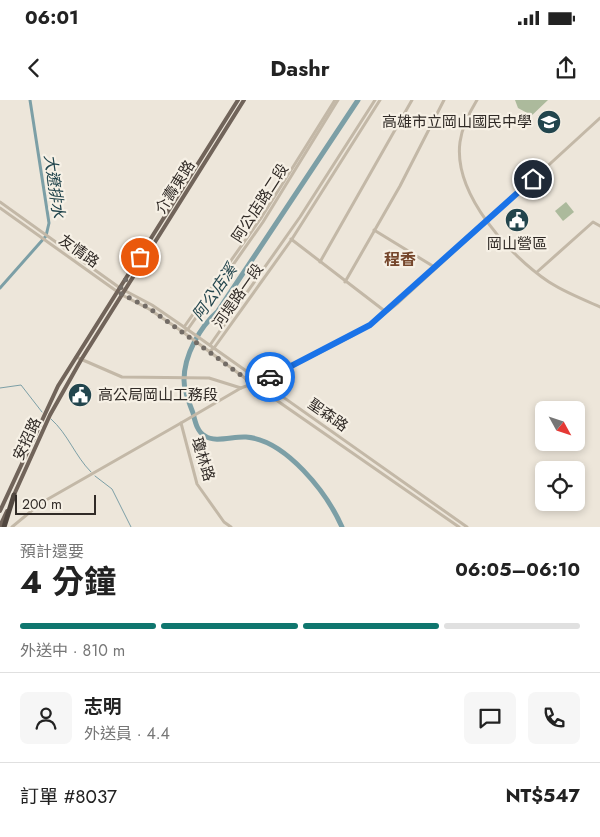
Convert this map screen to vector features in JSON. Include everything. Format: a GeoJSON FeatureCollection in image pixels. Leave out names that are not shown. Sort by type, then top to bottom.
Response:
{"type":"FeatureCollection","features":[{"type":"Feature","properties":{"kind":"highway"},"geometry":{"type":"LineString","coordinates":[[4,527],[14,496]]}},
{"type":"Feature","properties":{"kind":"main road","name":"介壽東路"},"geometry":{"type":"LineString","coordinates":[[50,415],[121,292],[238,100]]}},
{"type":"Feature","properties":{"kind":"main road","name":"介壽東路"},"geometry":{"type":"LineString","coordinates":[[46,409],[76,357],[121,292],[244,100]]}},
{"type":"Feature","properties":{"kind":"main road"},"geometry":{"type":"LineString","coordinates":[[54,394],[60,397]]}},
{"type":"Feature","properties":{"kind":"main road","name":"安招路"},"geometry":{"type":"LineString","coordinates":[[0,511],[46,409]]}},
{"type":"Feature","properties":{"kind":"main road","name":"安招路"},"geometry":{"type":"LineString","coordinates":[[0,526],[50,415]]}},
{"type":"Feature","properties":{"kind":"main road"},"geometry":{"type":"LineString","coordinates":[[41,421],[46,423]]}},
{"type":"Feature","properties":{"kind":"street","name":"阿公店路二段"},"geometry":{"type":"LineString","coordinates":[[188,331],[336,100]]}},
{"type":"Feature","properties":{"kind":"street","name":"河堤路一段"},"geometry":{"type":"LineString","coordinates":[[375,100],[287,236],[209,344],[210,350],[214,348],[292,239],[380,100]]}},
{"type":"Feature","properties":{"kind":"street"},"geometry":{"type":"LineString","coordinates":[[320,262],[412,100]]}},
{"type":"Feature","properties":{"kind":"street"},"geometry":{"type":"LineString","coordinates":[[345,282],[444,100]]}},
{"type":"Feature","properties":{"kind":"street"},"geometry":{"type":"LineString","coordinates":[[478,100],[465,123],[460,140],[460,158],[470,193],[487,221],[518,257],[550,282],[600,307]]}},
{"type":"Feature","properties":{"kind":"street","name":"瓊林路"},"geometry":{"type":"LineString","coordinates":[[231,527],[224,522],[197,484],[180,423],[241,388],[278,374],[352,336],[386,312],[600,118]]}},
{"type":"Feature","properties":{"kind":"street","name":"友情路"},"geometry":{"type":"LineString","coordinates":[[0,202],[52,238],[121,292]]}},
{"type":"Feature","properties":{"kind":"street","name":"友情路"},"geometry":{"type":"LineString","coordinates":[[0,208],[121,292]]}},
{"type":"Feature","properties":{"kind":"street"},"geometry":{"type":"LineString","coordinates":[[537,272],[593,222],[595,223],[600,219]]}},
{"type":"Feature","properties":{"kind":"street"},"geometry":{"type":"LineString","coordinates":[[595,223],[600,226]]}},
{"type":"Feature","properties":{"kind":"street"},"geometry":{"type":"LineString","coordinates":[[374,230],[436,268]]}},
{"type":"Feature","properties":{"kind":"street"},"geometry":{"type":"LineString","coordinates":[[287,236],[386,312]]}},
{"type":"Feature","properties":{"kind":"street","name":"聖森路"},"geometry":{"type":"LineString","coordinates":[[121,292],[152,305],[467,527]]}},
{"type":"Feature","properties":{"kind":"street","name":"聖森路"},"geometry":{"type":"LineString","coordinates":[[121,292],[149,308],[183,332],[188,331],[205,348],[253,384],[459,527]]}},
{"type":"Feature","properties":{"kind":"street"},"geometry":{"type":"LineString","coordinates":[[76,357],[122,377],[209,378],[241,388]]}},
{"type":"Feature","properties":{"kind":"street"},"geometry":{"type":"LineString","coordinates":[[12,527],[41,503],[180,423]]}},
{"type":"Feature","properties":{"kind":"green space"},"geometry":{"type":"Polygon","coordinates":[[[515,100],[548,100],[528,119],[526,117],[529,114],[518,108],[515,100]]]}},
{"type":"Feature","properties":{"kind":"green space"},"geometry":{"type":"Polygon","coordinates":[[[566,202],[574,212],[563,221],[555,211],[566,202]]]}},
{"type":"Feature","properties":{"kind":"waterway","name":"大遼排水"},"geometry":{"type":"LineString","coordinates":[[0,288],[46,236],[49,223],[30,100]]}},
{"type":"Feature","properties":{"kind":"waterway","name":"阿公店溪"},"geometry":{"type":"LineString","coordinates":[[342,527],[316,484],[290,458],[276,448],[261,440],[246,437],[214,439],[202,434],[198,429],[186,393],[184,380],[190,351],[199,333],[218,311],[358,100]]}},
{"type":"Feature","properties":{"kind":"waterway"},"geometry":{"type":"LineString","coordinates":[[0,388],[21,385],[42,412]]}},
{"type":"Feature","properties":{"kind":"waterway"},"geometry":{"type":"LineString","coordinates":[[51,419],[62,431],[91,472]]}},
{"type":"Feature","properties":{"kind":"waterway"},"geometry":{"type":"LineString","coordinates":[[95,476],[112,489],[131,527]]}},
{"type":"Feature","properties":{"kind":"way so far"},"geometry":{"type":"LineString","coordinates":[[140,257],[118,292],[122,296],[149,308],[210,350],[253,384],[270,377]]}},
{"type":"Feature","properties":{"kind":"place","name":"高雄市立岡山國民中學"},"geometry":{"type":"Point","coordinates":[549,122]}},
{"type":"Feature","properties":{"kind":"place","name":"岡山營區"},"geometry":{"type":"Point","coordinates":[517,220]}},
{"type":"Feature","properties":{"kind":"place","name":"高公局岡山工務段"},"geometry":{"type":"Point","coordinates":[80,395]}},
{"type":"Feature","properties":{"kind":"district","name":"程香"},"geometry":{"type":"Point","coordinates":[400,259]}},
{"type":"Feature","properties":{"kind":"route"},"geometry":{"type":"LineString","coordinates":[[270,377],[370,325],[398,302],[533,179]]}}]}
